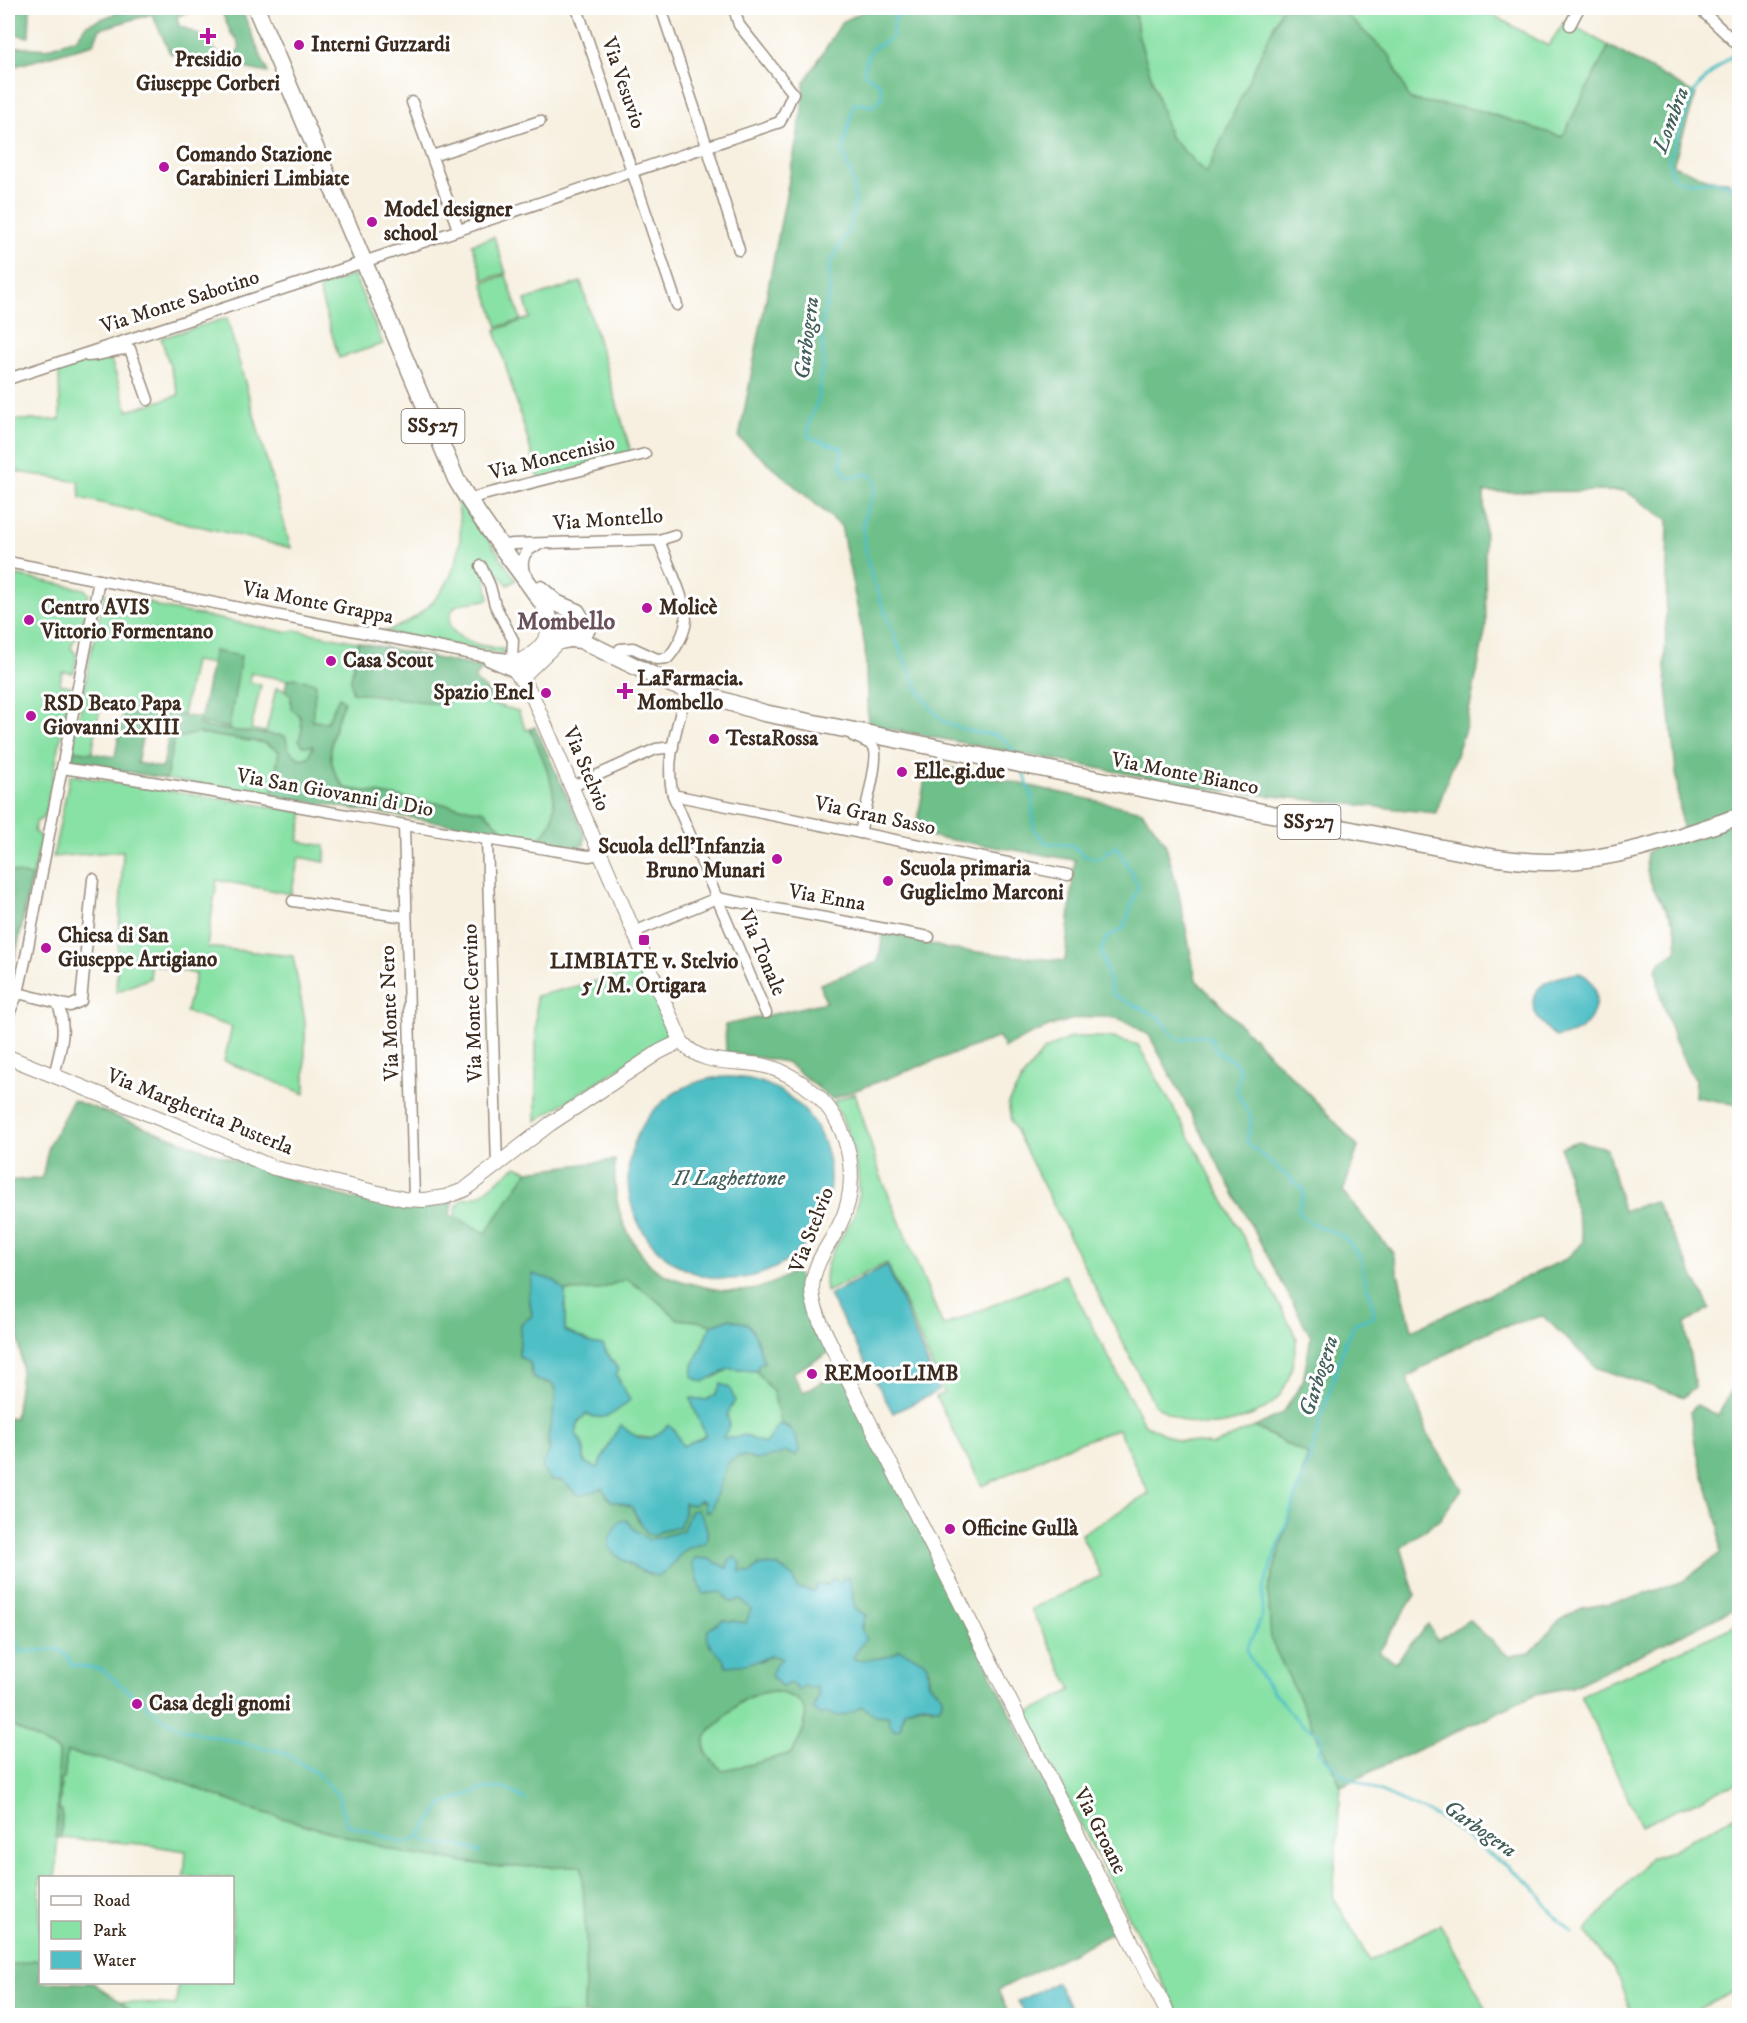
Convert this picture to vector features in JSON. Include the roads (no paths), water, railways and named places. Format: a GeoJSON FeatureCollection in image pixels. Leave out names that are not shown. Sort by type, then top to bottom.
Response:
{"type":"FeatureCollection","features":[{"type":"Feature","properties":{"kind":"main road","name":"SS527"},"geometry":{"type":"LineString","coordinates":[[256,8],[365,261],[442,449],[469,502],[525,577]]}},
{"type":"Feature","properties":{"kind":"main road"},"geometry":{"type":"LineString","coordinates":[[525,577],[555,602],[577,612],[582,621],[581,631],[569,639],[556,636],[552,631],[547,610],[525,577]]}},
{"type":"Feature","properties":{"kind":"main road"},"geometry":{"type":"LineString","coordinates":[[550,624],[555,612],[568,608]]}},
{"type":"Feature","properties":{"kind":"main road","name":"Via Monte Bianco"},"geometry":{"type":"LineString","coordinates":[[582,621],[587,629],[596,635],[676,678],[688,697]]}},
{"type":"Feature","properties":{"kind":"main road","name":"Via Monte Bianco"},"geometry":{"type":"LineString","coordinates":[[569,639],[581,640],[666,682],[688,697],[712,699],[764,713],[841,729],[1417,843],[1527,861],[1552,862],[1620,854],[1740,816]]}},
{"type":"Feature","properties":{"kind":"street","name":"Via Vesuvio"},"geometry":{"type":"LineString","coordinates":[[577,8],[677,304]]}},
{"type":"Feature","properties":{"kind":"street"},"geometry":{"type":"LineString","coordinates":[[661,8],[739,250]]}},
{"type":"Feature","properties":{"kind":"street","name":"Via Monte Sabotino"},"geometry":{"type":"LineString","coordinates":[[8,379],[780,122],[793,93],[740,26],[734,8]]}},
{"type":"Feature","properties":{"kind":"street"},"geometry":{"type":"LineString","coordinates":[[1570,25],[1579,8]]}},
{"type":"Feature","properties":{"kind":"street"},"geometry":{"type":"LineString","coordinates":[[1699,8],[1736,43]]}},
{"type":"Feature","properties":{"kind":"street"},"geometry":{"type":"LineString","coordinates":[[412,102],[458,229]]}},
{"type":"Feature","properties":{"kind":"street"},"geometry":{"type":"LineString","coordinates":[[432,156],[540,121]]}},
{"type":"Feature","properties":{"kind":"street"},"geometry":{"type":"LineString","coordinates":[[75,356],[98,356],[126,348],[130,349],[148,400]]}},
{"type":"Feature","properties":{"kind":"street","name":"Via Moncenisio"},"geometry":{"type":"LineString","coordinates":[[469,502],[479,496],[645,454]]}},
{"type":"Feature","properties":{"kind":"street","name":"Via Montello"},"geometry":{"type":"LineString","coordinates":[[500,546],[659,540],[675,535]]}},
{"type":"Feature","properties":{"kind":"street"},"geometry":{"type":"LineString","coordinates":[[621,649],[633,648],[657,659],[670,656],[684,630],[686,615],[659,540]]}},
{"type":"Feature","properties":{"kind":"street","name":"Via Montello"},"geometry":{"type":"LineString","coordinates":[[525,577],[522,563],[524,556],[533,547],[543,545]]}},
{"type":"Feature","properties":{"kind":"street","name":"Via Monte Grappa"},"geometry":{"type":"LineString","coordinates":[[8,562],[516,664]]}},
{"type":"Feature","properties":{"kind":"street"},"geometry":{"type":"LineString","coordinates":[[481,566],[495,605],[513,640],[516,664],[525,674],[557,643],[569,639]]}},
{"type":"Feature","properties":{"kind":"street"},"geometry":{"type":"LineString","coordinates":[[8,1017],[18,993],[99,580]]}},
{"type":"Feature","properties":{"kind":"street"},"geometry":{"type":"LineString","coordinates":[[516,664],[530,657],[543,644],[549,633],[550,624]]}},
{"type":"Feature","properties":{"kind":"street","name":"Via Stelvio"},"geometry":{"type":"LineString","coordinates":[[516,664],[532,695],[681,1041],[691,1053],[705,1059],[763,1065],[776,1070],[812,1091],[837,1122],[846,1146],[852,1173],[850,1197],[840,1224],[817,1264],[812,1286],[813,1303],[838,1360],[994,1666]]}},
{"type":"Feature","properties":{"kind":"street","name":"Via Stelvio"},"geometry":{"type":"LineString","coordinates":[[532,695],[530,676],[537,664]]}},
{"type":"Feature","properties":{"kind":"street","name":"Via Tonale"},"geometry":{"type":"LineString","coordinates":[[688,697],[673,747],[669,781],[766,1012]]}},
{"type":"Feature","properties":{"kind":"street"},"geometry":{"type":"LineString","coordinates":[[841,729],[869,744],[875,752],[860,833]]}},
{"type":"Feature","properties":{"kind":"street"},"geometry":{"type":"LineString","coordinates":[[571,787],[656,749],[673,747]]}},
{"type":"Feature","properties":{"kind":"street","name":"Via San Giovanni di Dio"},"geometry":{"type":"LineString","coordinates":[[62,768],[487,840],[589,856],[600,854]]}},
{"type":"Feature","properties":{"kind":"street","name":"Via Gran Sasso"},"geometry":{"type":"LineString","coordinates":[[673,795],[1068,875]]}},
{"type":"Feature","properties":{"kind":"street","name":"Via Monte Nero"},"geometry":{"type":"LineString","coordinates":[[404,825],[414,1199]]}},
{"type":"Feature","properties":{"kind":"street","name":"Via Monte Cervino"},"geometry":{"type":"LineString","coordinates":[[487,840],[497,1166]]}},
{"type":"Feature","properties":{"kind":"street"},"geometry":{"type":"LineString","coordinates":[[18,993],[70,1006],[81,1001],[93,879]]}},
{"type":"Feature","properties":{"kind":"street"},"geometry":{"type":"LineString","coordinates":[[634,932],[717,897]]}},
{"type":"Feature","properties":{"kind":"street","name":"Via Enna"},"geometry":{"type":"LineString","coordinates":[[717,897],[929,936]]}},
{"type":"Feature","properties":{"kind":"street"},"geometry":{"type":"LineString","coordinates":[[292,901],[406,917]]}},
{"type":"Feature","properties":{"kind":"street"},"geometry":{"type":"LineString","coordinates":[[54,1076],[64,1030],[58,1004]]}},
{"type":"Feature","properties":{"kind":"street","name":"Via Margherita Pusterla"},"geometry":{"type":"LineString","coordinates":[[8,1057],[274,1168],[404,1199],[424,1200],[455,1194],[497,1166],[550,1124],[659,1052],[681,1041]]}},
{"type":"Feature","properties":{"kind":"street","name":"Via Groane"},"geometry":{"type":"LineString","coordinates":[[994,1666],[1169,2016]]}},
{"type":"Feature","properties":{"kind":"water"},"geometry":{"type":"Polygon","coordinates":[[[1579,973],[1592,983],[1595,990],[1595,1007],[1588,1022],[1582,1028],[1556,1037],[1536,1013],[1533,1003],[1535,994],[1550,981],[1579,973]]]}},
{"type":"Feature","properties":{"kind":"water","name":"Il Laghettone"},"geometry":{"type":"Polygon","coordinates":[[[729,1077],[758,1081],[777,1089],[807,1114],[818,1130],[826,1149],[830,1178],[826,1207],[818,1226],[793,1256],[777,1267],[758,1275],[729,1279],[700,1275],[681,1267],[651,1242],[640,1226],[632,1207],[628,1178],[632,1149],[640,1130],[665,1100],[681,1089],[700,1081],[729,1077]]]}},
{"type":"Feature","properties":{"kind":"water"},"geometry":{"type":"Polygon","coordinates":[[[887,1265],[939,1391],[893,1413],[829,1295],[887,1265]]]}},
{"type":"Feature","properties":{"kind":"water"},"geometry":{"type":"Polygon","coordinates":[[[533,1274],[555,1281],[565,1291],[565,1331],[591,1343],[602,1345],[618,1370],[616,1375],[630,1400],[610,1415],[593,1417],[586,1414],[579,1421],[576,1434],[584,1446],[584,1462],[598,1468],[621,1425],[634,1435],[645,1439],[656,1436],[668,1425],[674,1430],[683,1446],[705,1436],[691,1398],[707,1400],[715,1395],[721,1384],[730,1388],[735,1401],[727,1415],[730,1425],[723,1438],[744,1435],[765,1444],[777,1426],[781,1424],[794,1434],[799,1451],[795,1456],[785,1451],[779,1455],[755,1460],[745,1456],[737,1457],[728,1463],[710,1512],[705,1511],[704,1502],[700,1500],[693,1505],[684,1503],[684,1513],[679,1528],[665,1529],[653,1536],[646,1532],[631,1506],[610,1500],[602,1488],[580,1496],[561,1480],[551,1480],[543,1470],[543,1464],[550,1450],[548,1439],[556,1398],[555,1387],[551,1383],[533,1378],[530,1363],[519,1356],[521,1324],[532,1316],[529,1294],[533,1274]]]}},
{"type":"Feature","properties":{"kind":"water"},"geometry":{"type":"Polygon","coordinates":[[[729,1319],[748,1324],[755,1335],[764,1362],[759,1364],[756,1371],[729,1369],[703,1382],[692,1377],[693,1366],[711,1325],[729,1319]]]}},
{"type":"Feature","properties":{"kind":"water"},"geometry":{"type":"Polygon","coordinates":[[[697,1510],[706,1525],[706,1542],[684,1551],[661,1575],[656,1576],[633,1566],[617,1556],[609,1547],[610,1537],[619,1521],[627,1520],[633,1528],[649,1540],[682,1531],[691,1511],[697,1510]]]}},
{"type":"Feature","properties":{"kind":"water"},"geometry":{"type":"Polygon","coordinates":[[[735,1557],[741,1563],[740,1572],[745,1571],[750,1574],[759,1565],[778,1566],[794,1578],[797,1588],[814,1591],[817,1585],[828,1585],[833,1578],[839,1583],[843,1578],[848,1577],[856,1610],[866,1615],[861,1628],[866,1639],[853,1657],[856,1660],[867,1660],[890,1655],[899,1650],[923,1660],[927,1665],[929,1684],[942,1697],[939,1707],[921,1704],[904,1711],[900,1728],[895,1730],[888,1716],[875,1715],[862,1706],[842,1716],[827,1713],[819,1715],[813,1709],[818,1697],[816,1687],[804,1686],[798,1690],[791,1683],[782,1687],[771,1676],[776,1663],[782,1659],[772,1655],[749,1663],[726,1666],[721,1656],[708,1642],[708,1630],[723,1620],[746,1623],[751,1609],[741,1600],[731,1602],[721,1592],[703,1594],[692,1564],[695,1558],[709,1559],[727,1568],[728,1562],[735,1557]]]}},
{"type":"Feature","properties":{"kind":"water"},"geometry":{"type":"Polygon","coordinates":[[[1057,1982],[1074,2015],[1025,2015],[1018,2001],[1057,1982]]]}},
{"type":"Feature","properties":{"kind":"waterway","name":"Garbogera"},"geometry":{"type":"LineString","coordinates":[[906,8],[894,20],[892,38],[875,47],[868,55],[865,74],[880,84],[882,97],[873,106],[854,103],[843,150],[853,182],[855,203],[849,229],[829,266],[830,289],[821,326],[824,363],[820,376],[819,398],[810,419],[808,434],[811,438],[842,448],[841,466],[846,476],[869,474],[873,478],[875,488],[864,524],[864,543],[868,564],[897,642],[926,701],[936,715],[947,723],[962,729],[998,736],[1008,743],[1018,757]]}},
{"type":"Feature","properties":{"kind":"waterway","name":"Lombra"},"geometry":{"type":"LineString","coordinates":[[1737,51],[1708,76],[1694,92],[1669,160],[1671,173],[1677,180],[1720,182],[1735,190],[1740,198]]}},
{"type":"Feature","properties":{"kind":"waterway","name":"Lombra"},"geometry":{"type":"LineString","coordinates":[[1740,235],[1733,269],[1740,287]]}},
{"type":"Feature","properties":{"kind":"waterway","name":"Garbogera"},"geometry":{"type":"LineString","coordinates":[[1023,772],[1032,796],[1034,829],[1046,843],[1072,845],[1085,856],[1094,858],[1099,858],[1116,846],[1138,887],[1124,928],[1106,938],[1101,951],[1113,995],[1159,1017],[1180,1040],[1201,1035],[1211,1038],[1216,1051],[1238,1065],[1240,1071],[1237,1087],[1239,1096],[1252,1119],[1248,1144],[1303,1189],[1304,1195],[1298,1209],[1306,1220],[1344,1238],[1362,1262],[1374,1317],[1355,1323],[1346,1340],[1311,1455],[1263,1588],[1262,1616],[1247,1649],[1249,1656],[1267,1685],[1299,1722],[1320,1735],[1322,1740],[1319,1752],[1342,1775],[1440,1818],[1533,1886],[1553,1914],[1572,1933]]}},
{"type":"Feature","properties":{"kind":"waterway"},"geometry":{"type":"LineString","coordinates":[[8,1620],[15,1643],[22,1652],[58,1649],[69,1658],[71,1665],[101,1669],[158,1715],[180,1728],[283,1752],[316,1773],[338,1795],[346,1824],[404,1843],[420,1836],[442,1805],[482,1789],[505,1788],[526,1800]]}},
{"type":"Feature","properties":{"kind":"waterway"},"geometry":{"type":"LineString","coordinates":[[420,1836],[429,1843],[460,1845],[480,1852]]}},
{"type":"Feature","properties":{"kind":"place","name":"Presidio Giuseppe Corberi"},"geometry":{"type":"Point","coordinates":[208,36]}},
{"type":"Feature","properties":{"kind":"place","name":"Interni Guzzardi"},"geometry":{"type":"Point","coordinates":[299,45]}},
{"type":"Feature","properties":{"kind":"place","name":"Comando Stazione Carabinieri Limbiate"},"geometry":{"type":"Point","coordinates":[164,167]}},
{"type":"Feature","properties":{"kind":"place","name":"Model designer school"},"geometry":{"type":"Point","coordinates":[372,222]}},
{"type":"Feature","properties":{"kind":"place","name":"Molicè"},"geometry":{"type":"Point","coordinates":[647,608]}},
{"type":"Feature","properties":{"kind":"place","name":"Centro AVIS Vittorio Formentano"},"geometry":{"type":"Point","coordinates":[29,620]}},
{"type":"Feature","properties":{"kind":"place","name":"Casa Scout"},"geometry":{"type":"Point","coordinates":[331,661]}},
{"type":"Feature","properties":{"kind":"place","name":"LaFarmacia. Mombello"},"geometry":{"type":"Point","coordinates":[625,691]}},
{"type":"Feature","properties":{"kind":"place","name":"Spazio Enel"},"geometry":{"type":"Point","coordinates":[546,693]}},
{"type":"Feature","properties":{"kind":"place","name":"RSD Beato Papa Giovanni XXIII"},"geometry":{"type":"Point","coordinates":[31,716]}},
{"type":"Feature","properties":{"kind":"place","name":"TestaRossa"},"geometry":{"type":"Point","coordinates":[714,739]}},
{"type":"Feature","properties":{"kind":"place","name":"Elle.gi.due"},"geometry":{"type":"Point","coordinates":[902,772]}},
{"type":"Feature","properties":{"kind":"place","name":"Scuola dell'Infanzia Bruno Munari"},"geometry":{"type":"Point","coordinates":[777,859]}},
{"type":"Feature","properties":{"kind":"place","name":"Scuola primaria Guglielmo Marconi"},"geometry":{"type":"Point","coordinates":[888,881]}},
{"type":"Feature","properties":{"kind":"place","name":"LIMBIATE v. Stelvio 5 / M. Ortigara"},"geometry":{"type":"Point","coordinates":[644,940]}},
{"type":"Feature","properties":{"kind":"place","name":"Chiesa di San Giuseppe Artigiano"},"geometry":{"type":"Point","coordinates":[46,948]}},
{"type":"Feature","properties":{"kind":"place","name":"REM001LIMB"},"geometry":{"type":"Point","coordinates":[812,1374]}},
{"type":"Feature","properties":{"kind":"place","name":"Officine Gullà"},"geometry":{"type":"Point","coordinates":[950,1529]}},
{"type":"Feature","properties":{"kind":"place","name":"Casa degli gnomi"},"geometry":{"type":"Point","coordinates":[137,1704]}},
{"type":"Feature","properties":{"kind":"district","name":"Mombello"},"geometry":{"type":"Point","coordinates":[566,622]}}]}
